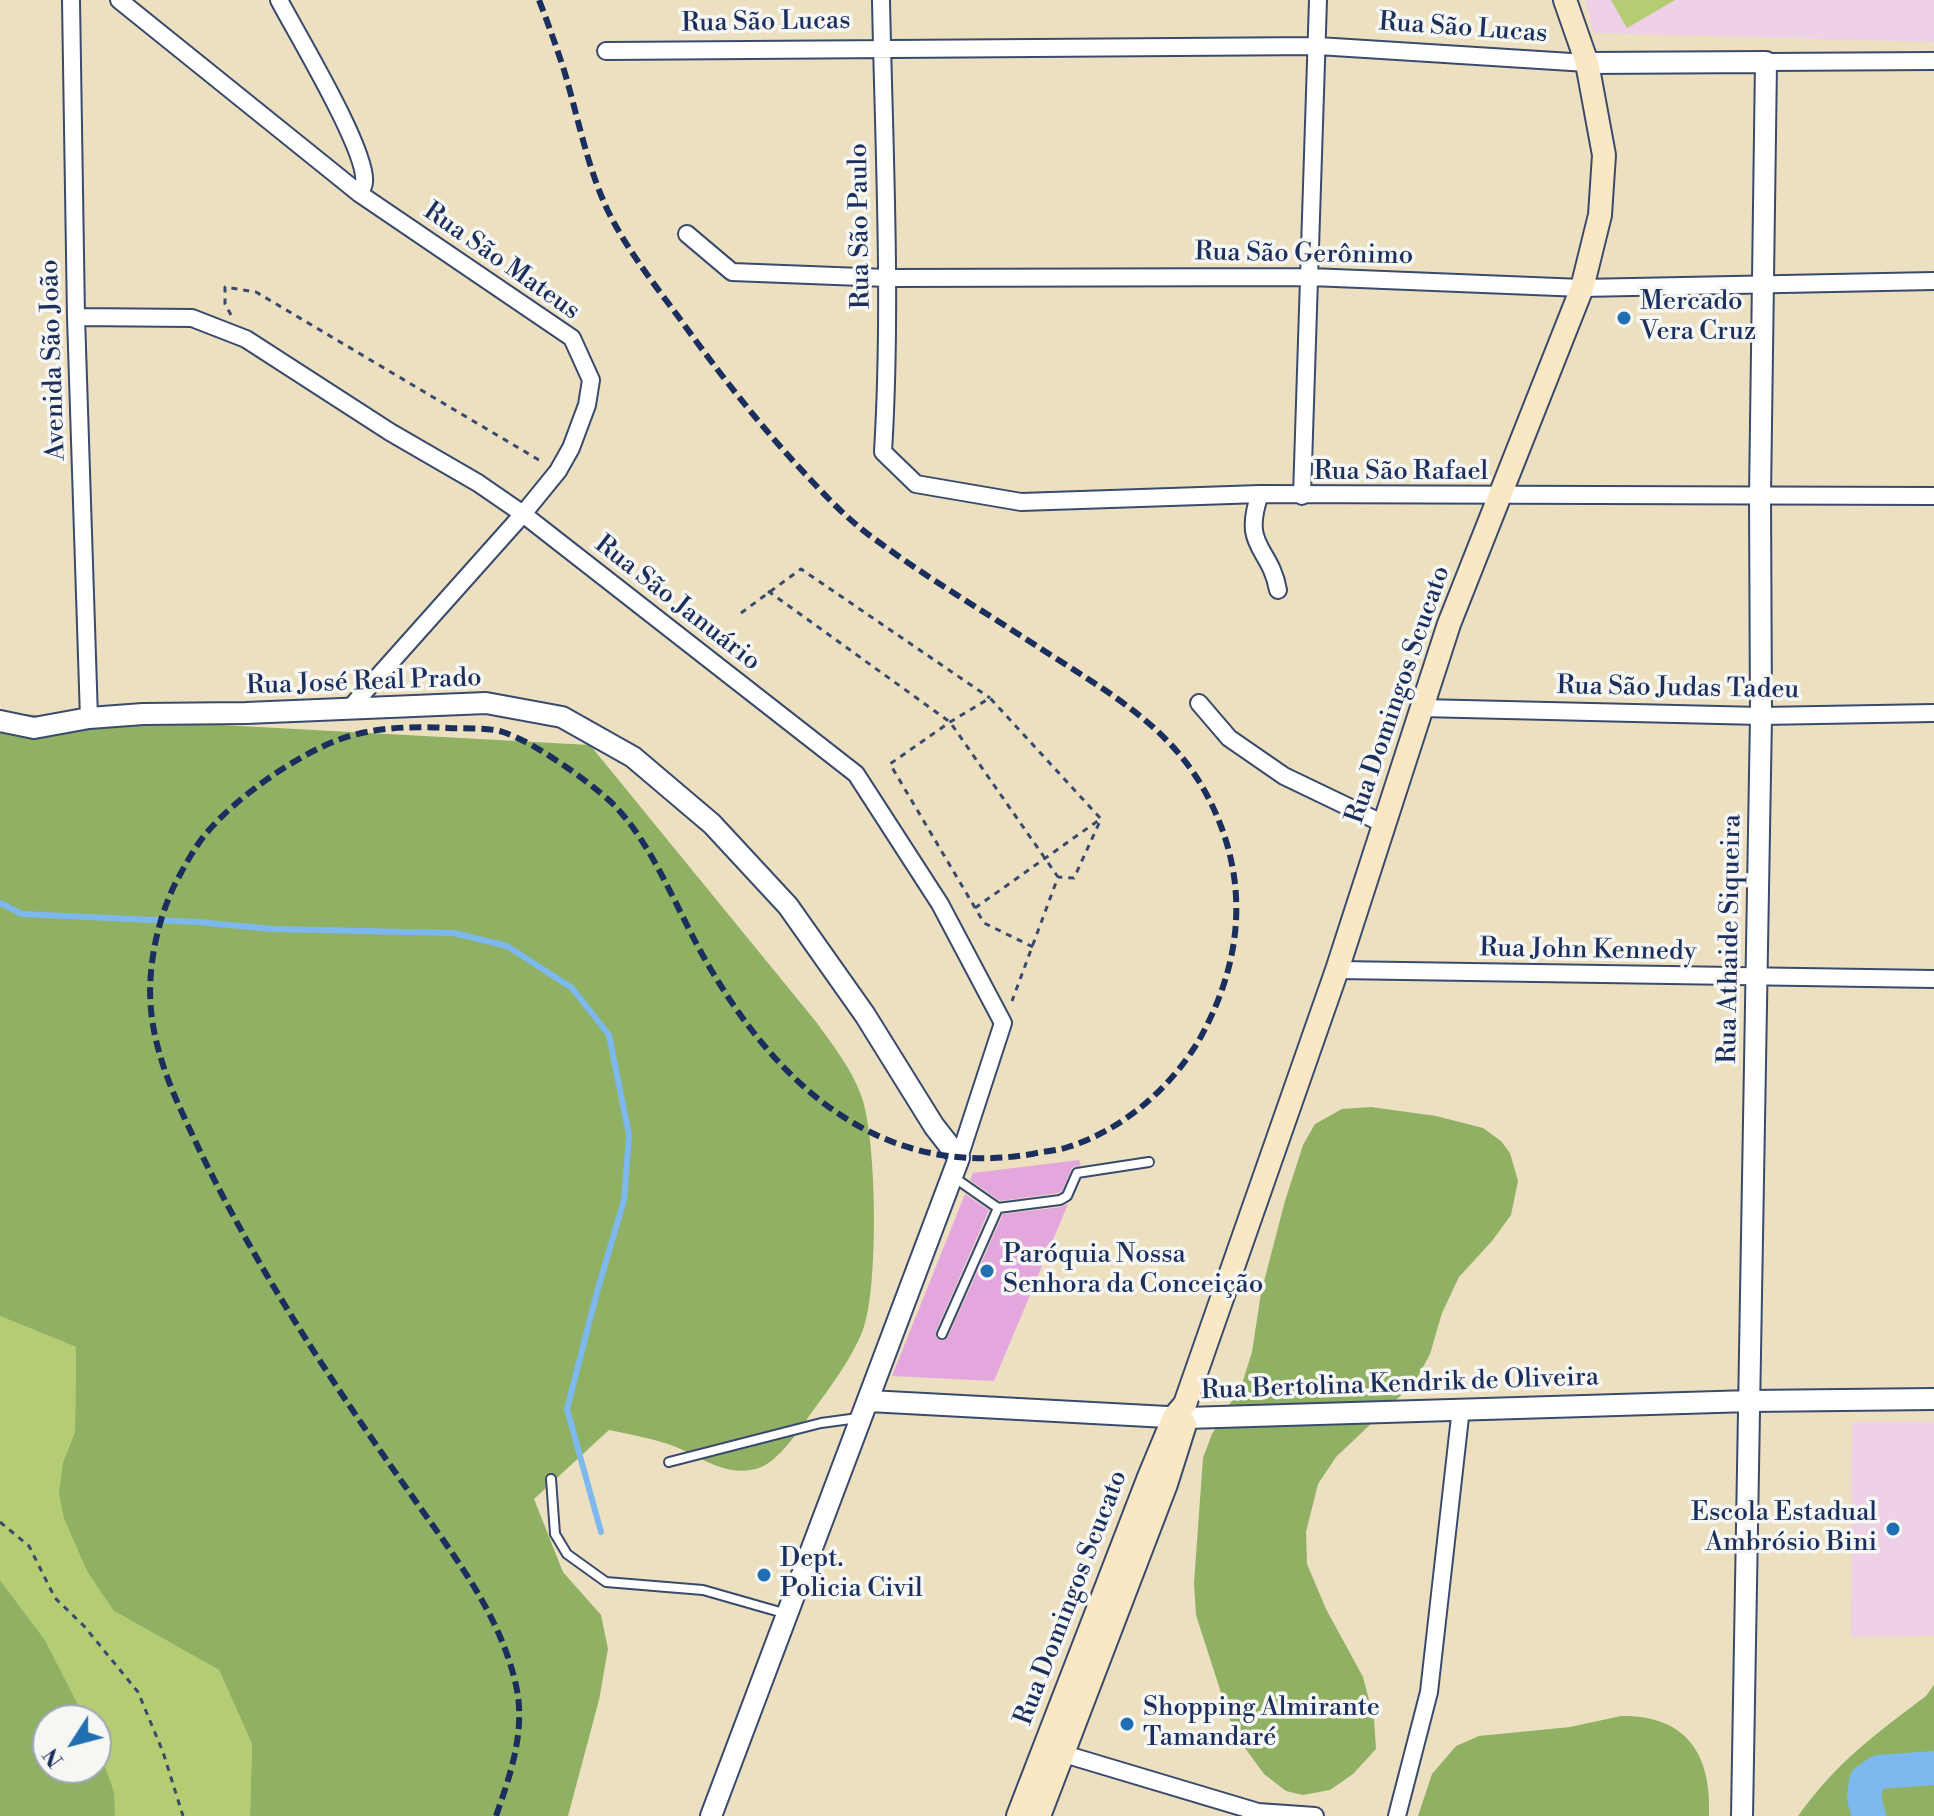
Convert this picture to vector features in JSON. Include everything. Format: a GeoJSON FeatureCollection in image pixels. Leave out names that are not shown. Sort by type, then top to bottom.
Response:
{"type":"FeatureCollection","features":[{"type":"Feature","properties":{"kind":"main road","name":"Rua Domingos Scucato"},"geometry":{"type":"LineString","coordinates":[[1018,1816],[1053,1751],[1182,1413],[1337,970],[1449,624],[1582,288],[1600,215],[1604,155],[1587,63],[1565,0]]}},
{"type":"Feature","properties":{"kind":"main road","name":"Rua Domingos Scucato"},"geometry":{"type":"LineString","coordinates":[[1039,1816],[1053,1751]]}},
{"type":"Feature","properties":{"kind":"street","name":"Avenida São João"},"geometry":{"type":"LineString","coordinates":[[71,0],[76,317],[89,718]]}},
{"type":"Feature","properties":{"kind":"street","name":"Rua São Mateus"},"geometry":{"type":"LineString","coordinates":[[119,0],[360,194],[572,338],[591,380],[587,405],[571,448],[558,471],[350,708]]}},
{"type":"Feature","properties":{"kind":"street"},"geometry":{"type":"LineString","coordinates":[[279,0],[350,133],[362,162],[364,182],[360,194]]}},
{"type":"Feature","properties":{"kind":"street","name":"Rua São Paulo"},"geometry":{"type":"LineString","coordinates":[[881,0],[887,278],[883,452]]}},
{"type":"Feature","properties":{"kind":"street"},"geometry":{"type":"LineString","coordinates":[[1302,496],[1318,0]]}},
{"type":"Feature","properties":{"kind":"street","name":"Rua São Lucas"},"geometry":{"type":"LineString","coordinates":[[606,51],[1318,46],[1587,63],[1934,61]]}},
{"type":"Feature","properties":{"kind":"street","name":"Rua Athaide Siqueira"},"geometry":{"type":"LineString","coordinates":[[1742,1816],[1761,716],[1760,496],[1766,62]]}},
{"type":"Feature","properties":{"kind":"street","name":"Rua São Gerônimo"},"geometry":{"type":"LineString","coordinates":[[687,234],[732,272],[887,278],[1310,277],[1582,288],[1762,282],[1934,281]]}},
{"type":"Feature","properties":{"kind":"street","name":"Rua São Januário"},"geometry":{"type":"LineString","coordinates":[[76,317],[192,318],[246,339],[523,514],[856,774],[940,904],[1003,1023]]}},
{"type":"Feature","properties":{"kind":"street","name":"Rua São Rafael"},"geometry":{"type":"LineString","coordinates":[[883,452],[916,484],[1021,502],[1260,494],[1934,496]]}},
{"type":"Feature","properties":{"kind":"street"},"geometry":{"type":"LineString","coordinates":[[1260,494],[1253,514],[1254,537],[1274,574],[1278,590]]}},
{"type":"Feature","properties":{"kind":"street","name":"Rua José Real Prado"},"geometry":{"type":"LineString","coordinates":[[0,721],[34,728],[89,718],[486,703],[562,717],[633,757],[712,824],[788,906],[865,1015],[934,1126],[955,1167]]}},
{"type":"Feature","properties":{"kind":"street"},"geometry":{"type":"LineString","coordinates":[[1199,703],[1229,738],[1284,776],[1384,824]]}},
{"type":"Feature","properties":{"kind":"street","name":"Rua São Judas Tadeu"},"geometry":{"type":"LineString","coordinates":[[1421,708],[1761,716],[1934,713]]}},
{"type":"Feature","properties":{"kind":"street","name":"Rua John Kennedy"},"geometry":{"type":"LineString","coordinates":[[1337,970],[1934,979]]}},
{"type":"Feature","properties":{"kind":"street"},"geometry":{"type":"LineString","coordinates":[[711,1816],[866,1409],[955,1167],[1003,1023]]}},
{"type":"Feature","properties":{"kind":"street","name":"Rua Bertolina Kendrik de Oliveira"},"geometry":{"type":"LineString","coordinates":[[866,1409],[1182,1413],[1934,1399]]}},
{"type":"Feature","properties":{"kind":"street"},"geometry":{"type":"LineString","coordinates":[[1397,1816],[1429,1692],[1461,1408]]}},
{"type":"Feature","properties":{"kind":"street"},"geometry":{"type":"LineString","coordinates":[[1053,1751],[1258,1812],[1315,1816]]}},
{"type":"Feature","properties":{"kind":"lane"},"geometry":{"type":"LineString","coordinates":[[998,1208],[1060,1200],[1067,1196],[1077,1173],[1149,1162]]}},
{"type":"Feature","properties":{"kind":"lane"},"geometry":{"type":"LineString","coordinates":[[955,1167],[998,1208]]}},
{"type":"Feature","properties":{"kind":"lane"},"geometry":{"type":"LineString","coordinates":[[942,1334],[998,1208]]}},
{"type":"Feature","properties":{"kind":"lane"},"geometry":{"type":"LineString","coordinates":[[669,1462],[866,1409]]}},
{"type":"Feature","properties":{"kind":"lane"},"geometry":{"type":"LineString","coordinates":[[551,1479],[555,1534],[567,1554],[606,1582],[703,1590],[788,1614]]}},
{"type":"Feature","properties":{"kind":"path"},"geometry":{"type":"LineString","coordinates":[[246,339],[225,304],[225,287],[256,292],[558,471]]}},
{"type":"Feature","properties":{"kind":"path"},"geometry":{"type":"LineString","coordinates":[[741,613],[801,569],[990,698],[1101,819]]}},
{"type":"Feature","properties":{"kind":"path"},"geometry":{"type":"LineString","coordinates":[[768,591],[950,722],[1058,877]]}},
{"type":"Feature","properties":{"kind":"path"},"geometry":{"type":"LineString","coordinates":[[990,698],[890,764],[984,923],[1033,947]]}},
{"type":"Feature","properties":{"kind":"path"},"geometry":{"type":"LineString","coordinates":[[975,908],[1101,819]]}},
{"type":"Feature","properties":{"kind":"path"},"geometry":{"type":"LineString","coordinates":[[1058,877],[1074,878],[1101,819]]}},
{"type":"Feature","properties":{"kind":"path"},"geometry":{"type":"LineString","coordinates":[[1003,1023],[1058,877]]}},
{"type":"Feature","properties":{"kind":"path"},"geometry":{"type":"LineString","coordinates":[[0,1522],[29,1546],[55,1598],[84,1626],[138,1692],[163,1752],[183,1816]]}},
{"type":"Feature","properties":{"kind":"shaded area"},"geometry":{"type":"Polygon","coordinates":[[[1585,0],[1934,0],[1934,42],[1594,33],[1585,0]]]}},
{"type":"Feature","properties":{"kind":"shaded area","name":"Escola Estadual Ambrósio Bini"},"geometry":{"type":"Polygon","coordinates":[[[1852,1422],[1934,1422],[1934,1636],[1851,1637],[1852,1422]]]}},
{"type":"Feature","properties":{"kind":"green space"},"geometry":{"type":"Polygon","coordinates":[[[1611,0],[1675,0],[1627,28],[1611,0]]]}},
{"type":"Feature","properties":{"kind":"green space"},"geometry":{"type":"Polygon","coordinates":[[[0,713],[590,745],[817,1023],[852,1076],[866,1115],[873,1177],[874,1248],[868,1310],[863,1330],[847,1362],[795,1435],[767,1464],[747,1471],[723,1468],[668,1444],[609,1430],[534,1499],[563,1572],[601,1615],[608,1649],[599,1700],[568,1816],[250,1816],[252,1744],[219,1670],[114,1611],[87,1571],[64,1518],[59,1493],[63,1462],[75,1432],[76,1347],[0,1316],[0,713]]]}},
{"type":"Feature","properties":{"kind":"green space"},"geometry":{"type":"Polygon","coordinates":[[[1371,1107],[1436,1116],[1483,1128],[1501,1141],[1510,1153],[1518,1181],[1511,1215],[1459,1277],[1442,1313],[1430,1354],[1415,1382],[1336,1457],[1318,1484],[1306,1532],[1307,1564],[1326,1609],[1363,1677],[1374,1719],[1376,1749],[1353,1774],[1330,1790],[1303,1795],[1286,1791],[1264,1774],[1234,1733],[1196,1615],[1194,1583],[1203,1458],[1212,1434],[1242,1384],[1252,1352],[1261,1293],[1303,1145],[1315,1124],[1342,1109],[1371,1107]]]}},
{"type":"Feature","properties":{"kind":"green space"},"geometry":{"type":"Polygon","coordinates":[[[0,1316],[76,1347],[75,1432],[63,1462],[114,1611],[219,1670],[252,1744],[250,1816],[115,1816],[109,1784],[112,1784],[112,1704],[78,1704],[45,1640],[0,1580],[0,1316]]]}},
{"type":"Feature","properties":{"kind":"green space"},"geometry":{"type":"Polygon","coordinates":[[[0,1580],[45,1640],[78,1704],[32,1704],[32,1784],[111,1784],[115,1816],[0,1816],[0,1580]]]}},
{"type":"Feature","properties":{"kind":"green space"},"geometry":{"type":"Polygon","coordinates":[[[1934,1685],[1934,1816],[1798,1816],[1842,1765],[1872,1737],[1926,1696],[1934,1685]]]}},
{"type":"Feature","properties":{"kind":"green space"},"geometry":{"type":"Polygon","coordinates":[[[1621,1716],[1663,1722],[1690,1742],[1706,1774],[1709,1816],[1418,1816],[1432,1774],[1456,1746],[1479,1736],[1570,1727],[1621,1716]]]}},
{"type":"Feature","properties":{"kind":"building"},"geometry":{"type":"Polygon","coordinates":[[[1079,1160],[1081,1165],[1072,1168],[1062,1191],[1058,1193],[1000,1201],[970,1180],[973,1173],[1079,1160]]]}},
{"type":"Feature","properties":{"kind":"building","name":"Paróquia Nossa Senhora da Conceição"},"geometry":{"type":"Polygon","coordinates":[[[965,1194],[989,1210],[936,1331],[940,1341],[948,1337],[1003,1214],[1068,1204],[994,1381],[892,1376],[965,1194]]]}},
{"type":"Feature","properties":{"kind":"waterway"},"geometry":{"type":"LineString","coordinates":[[0,903],[22,914],[198,922],[272,929],[454,933],[507,946],[572,988],[609,1035],[629,1135],[624,1200],[567,1409],[601,1532]]}},
{"type":"Feature","properties":{"kind":"waterway"},"geometry":{"type":"LineString","coordinates":[[1869,1816],[1864,1798],[1866,1781],[1879,1772],[1934,1768]]}},
{"type":"Feature","properties":{"kind":"railway"},"geometry":{"type":"LineString","coordinates":[[496,1816],[511,1770],[519,1722],[517,1690],[500,1637],[460,1564],[354,1413],[246,1239],[199,1149],[163,1065],[151,1010],[155,946],[175,884],[204,836],[265,780],[338,740],[378,730],[420,727],[490,729],[516,737],[574,773],[611,802],[626,819],[652,857],[706,961],[734,1006],[800,1083],[839,1114],[881,1137],[927,1152],[977,1158],[1032,1154],[1089,1139],[1130,1116],[1165,1085],[1194,1049],[1218,1000],[1228,972],[1236,914],[1235,886],[1222,828],[1194,774],[1159,732],[1117,698],[917,569],[854,523],[796,464],[721,375],[642,267],[608,211],[594,177],[564,70],[539,0]]}},
{"type":"Feature","properties":{"kind":"place","name":"Mercado Vera Cruz"},"geometry":{"type":"Point","coordinates":[1624,318]}},
{"type":"Feature","properties":{"kind":"place","name":"Paróquia Nossa Senhora da Conceição"},"geometry":{"type":"Point","coordinates":[987,1271]}},
{"type":"Feature","properties":{"kind":"place","name":"Escola Estadual Ambrósio Bini"},"geometry":{"type":"Point","coordinates":[1893,1529]}},
{"type":"Feature","properties":{"kind":"place","name":"Dept. Policia Civil"},"geometry":{"type":"Point","coordinates":[764,1575]}},
{"type":"Feature","properties":{"kind":"place","name":"Shopping Almirante Tamandaré"},"geometry":{"type":"Point","coordinates":[1127,1724]}}]}
